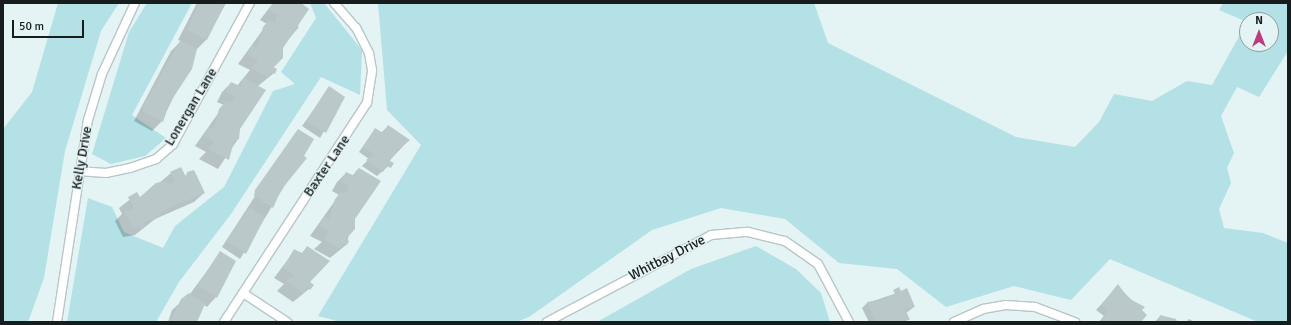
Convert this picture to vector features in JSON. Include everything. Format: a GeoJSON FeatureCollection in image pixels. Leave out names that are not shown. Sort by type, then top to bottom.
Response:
{"type":"FeatureCollection","features":[{"type":"Feature","properties":{"kind":"street","name":"Kelly Drive"},"geometry":{"type":"LineString","coordinates":[[57,322],[78,171],[102,74],[135,3]]}},
{"type":"Feature","properties":{"kind":"street","name":"Lonergan Lane"},"geometry":{"type":"LineString","coordinates":[[78,171],[106,173],[130,168],[156,159],[173,144],[250,3]]}},
{"type":"Feature","properties":{"kind":"street","name":"Baxter Lane"},"geometry":{"type":"LineString","coordinates":[[224,322],[367,103],[372,70],[369,53],[356,28],[334,3]]}},
{"type":"Feature","properties":{"kind":"street","name":"Whitbay Drive"},"geometry":{"type":"LineString","coordinates":[[547,322],[711,236],[748,232],[785,241],[818,264],[849,322]]}},
{"type":"Feature","properties":{"kind":"street"},"geometry":{"type":"LineString","coordinates":[[243,293],[287,322]]}},
{"type":"Feature","properties":{"kind":"street"},"geometry":{"type":"LineString","coordinates":[[954,322],[995,306],[1020,305],[1075,322]]}},
{"type":"Feature","properties":{"kind":"shaded area"},"geometry":{"type":"Polygon","coordinates":[[[58,3],[119,3],[101,31],[65,151],[44,278],[28,322],[3,322],[3,129],[32,92],[58,3]]]}},
{"type":"Feature","properties":{"kind":"shaded area"},"geometry":{"type":"Polygon","coordinates":[[[147,3],[192,3],[132,115],[166,138],[145,156],[111,164],[92,154],[129,32],[147,3]]]}},
{"type":"Feature","properties":{"kind":"shaded area"},"geometry":{"type":"Polygon","coordinates":[[[310,3],[324,3],[362,50],[360,95],[321,77],[231,214],[179,282],[156,322],[67,322],[88,198],[112,207],[124,232],[163,248],[175,226],[224,187],[273,91],[295,84],[281,72],[316,18],[310,3]]]}},
{"type":"Feature","properties":{"kind":"shaded area"},"geometry":{"type":"Polygon","coordinates":[[[378,3],[814,3],[828,43],[1016,137],[1075,147],[1099,122],[1114,94],[1152,101],[1187,81],[1212,85],[1239,36],[1239,52],[1279,52],[1279,12],[1239,12],[1239,19],[1219,10],[1223,3],[1288,3],[1288,51],[1259,97],[1237,87],[1221,116],[1234,153],[1227,168],[1231,183],[1219,209],[1224,228],[1263,233],[1288,243],[1288,322],[1258,322],[1110,259],[1071,300],[1014,286],[946,307],[897,269],[839,263],[785,219],[721,208],[652,230],[529,317],[516,322],[341,322],[318,316],[421,145],[387,110],[378,3]]]}},
{"type":"Feature","properties":{"kind":"shaded area"},"geometry":{"type":"Polygon","coordinates":[[[756,246],[796,269],[821,293],[830,322],[597,322],[691,269],[756,246]]]}},
{"type":"Feature","properties":{"kind":"building"},"geometry":{"type":"Polygon","coordinates":[[[199,3],[225,4],[207,40],[187,30],[199,3]]]}},
{"type":"Feature","properties":{"kind":"building"},"geometry":{"type":"Polygon","coordinates":[[[273,3],[301,3],[309,9],[283,48],[283,58],[273,67],[277,69],[275,74],[271,72],[268,77],[251,68],[258,61],[247,54],[252,45],[257,48],[263,27],[269,20],[275,22],[277,15],[269,10],[273,3]]]}},
{"type":"Feature","properties":{"kind":"building"},"geometry":{"type":"Polygon","coordinates":[[[180,41],[197,49],[192,69],[169,104],[163,122],[143,112],[143,106],[180,41]]]}},
{"type":"Feature","properties":{"kind":"building"},"geometry":{"type":"Polygon","coordinates":[[[244,78],[266,90],[240,129],[239,139],[234,141],[229,160],[208,149],[215,142],[204,136],[209,127],[214,129],[219,109],[226,101],[232,103],[234,96],[225,92],[231,82],[242,87],[240,82],[244,78]]]}},
{"type":"Feature","properties":{"kind":"building"},"geometry":{"type":"Polygon","coordinates":[[[329,86],[345,97],[326,133],[306,121],[329,86]]]}},
{"type":"Feature","properties":{"kind":"building"},"geometry":{"type":"Polygon","coordinates":[[[388,125],[410,140],[397,150],[390,161],[394,163],[391,168],[387,166],[383,172],[366,160],[374,154],[363,147],[375,128],[383,133],[388,125]]]}},
{"type":"Feature","properties":{"kind":"building"},"geometry":{"type":"Polygon","coordinates":[[[298,129],[314,139],[304,156],[307,158],[281,190],[273,208],[254,196],[255,190],[298,129]]]}},
{"type":"Feature","properties":{"kind":"building"},"geometry":{"type":"Polygon","coordinates":[[[181,167],[186,177],[187,172],[194,170],[205,193],[162,211],[156,219],[143,222],[145,226],[141,229],[139,225],[133,228],[124,211],[134,209],[128,197],[137,192],[140,197],[156,183],[165,181],[170,185],[175,180],[170,172],[181,167]]]}},
{"type":"Feature","properties":{"kind":"building"},"geometry":{"type":"Polygon","coordinates":[[[359,168],[381,181],[355,219],[355,229],[346,239],[349,241],[347,245],[343,243],[340,249],[323,239],[330,232],[319,226],[324,217],[329,219],[335,199],[341,192],[347,193],[349,186],[341,182],[346,172],[357,177],[355,172],[359,168]]]}},
{"type":"Feature","properties":{"kind":"building"},"geometry":{"type":"Polygon","coordinates":[[[250,207],[265,217],[246,254],[226,241],[250,207]]]}},
{"type":"Feature","properties":{"kind":"building"},"geometry":{"type":"Polygon","coordinates":[[[307,246],[330,261],[310,282],[314,285],[310,290],[307,287],[303,293],[286,281],[294,275],[283,268],[294,249],[302,254],[307,246]]]}},
{"type":"Feature","properties":{"kind":"building"},"geometry":{"type":"Polygon","coordinates":[[[220,251],[236,261],[217,298],[198,285],[220,251]]]}},
{"type":"Feature","properties":{"kind":"building"},"geometry":{"type":"Polygon","coordinates":[[[1118,284],[1128,298],[1145,307],[1142,310],[1147,315],[1141,322],[1107,322],[1102,318],[1108,311],[1101,305],[1118,284]]]}},
{"type":"Feature","properties":{"kind":"building"},"geometry":{"type":"Polygon","coordinates":[[[899,287],[901,291],[907,288],[915,307],[905,309],[910,320],[876,322],[867,302],[884,299],[895,294],[893,290],[899,287]]]}},
{"type":"Feature","properties":{"kind":"building"},"geometry":{"type":"Polygon","coordinates":[[[189,293],[205,304],[197,322],[170,322],[181,299],[189,293]]]}},
{"type":"Feature","properties":{"kind":"building"},"geometry":{"type":"Polygon","coordinates":[[[1160,315],[1176,319],[1176,322],[1159,322],[1160,315]]]}}]}
